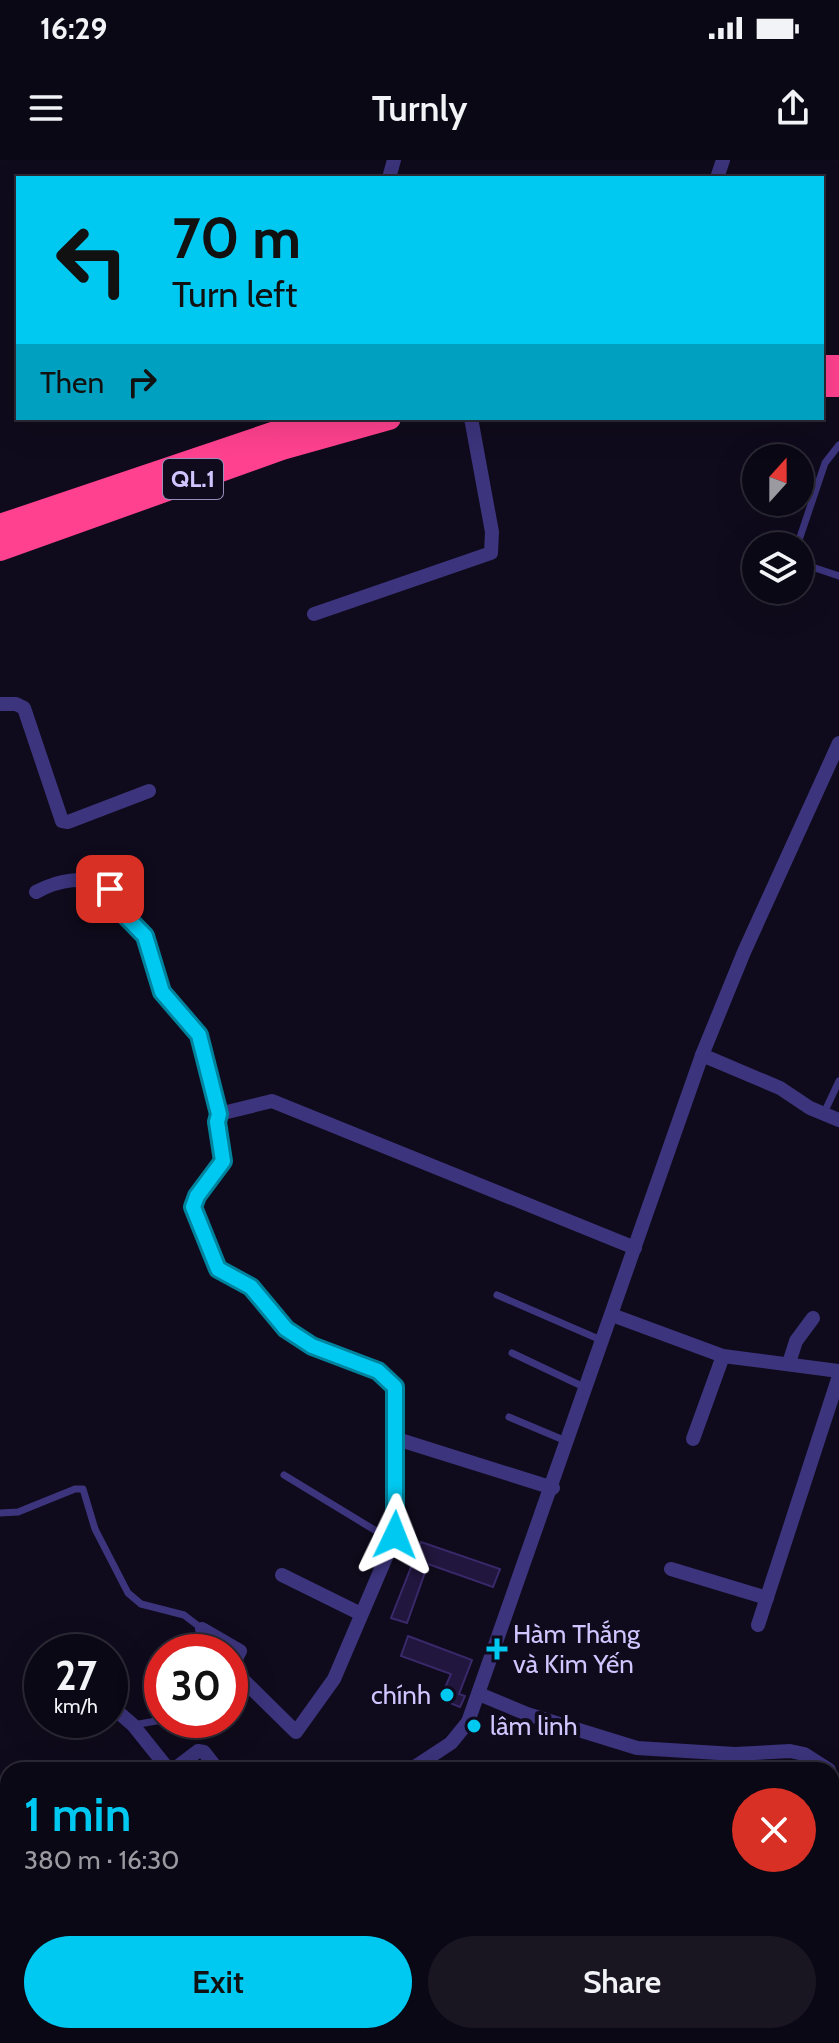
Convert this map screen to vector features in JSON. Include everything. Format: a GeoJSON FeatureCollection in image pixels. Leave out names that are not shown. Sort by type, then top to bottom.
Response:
{"type":"FeatureCollection","features":[{"type":"Feature","properties":{"kind":"highway","name":"QL.1"},"geometry":{"type":"LineString","coordinates":[[0,526],[314,420]]}},
{"type":"Feature","properties":{"kind":"highway","name":"QL.1"},"geometry":{"type":"LineString","coordinates":[[0,549],[282,448],[382,420]]}},
{"type":"Feature","properties":{"kind":"street"},"geometry":{"type":"LineString","coordinates":[[314,614],[491,553],[492,532],[471,420]]}},
{"type":"Feature","properties":{"kind":"street"},"geometry":{"type":"LineString","coordinates":[[0,704],[16,704],[24,708],[62,821],[78,819],[149,791]]}},
{"type":"Feature","properties":{"kind":"street"},"geometry":{"type":"LineString","coordinates":[[423,1762],[464,1729],[479,1694],[702,1055],[744,952],[839,743]]}},
{"type":"Feature","properties":{"kind":"street"},"geometry":{"type":"LineString","coordinates":[[36,892],[58,880],[88,882],[110,889],[114,904],[145,936],[162,992],[199,1035],[219,1114],[217,1122],[222,1166],[197,1196],[193,1207],[215,1264],[221,1271],[251,1287],[286,1329],[312,1346],[368,1366],[392,1381],[396,1394],[393,1541],[330,1686],[296,1732],[231,1668],[240,1651],[202,1629]]}},
{"type":"Feature","properties":{"kind":"street"},"geometry":{"type":"LineString","coordinates":[[702,1055],[780,1088],[823,1115],[839,1120]]}},
{"type":"Feature","properties":{"kind":"street"},"geometry":{"type":"LineString","coordinates":[[219,1114],[256,1102],[277,1102],[340,1130],[581,1223],[635,1248]]}},
{"type":"Feature","properties":{"kind":"street"},"geometry":{"type":"LineString","coordinates":[[612,1315],[723,1356],[789,1363],[839,1374],[758,1625]]}},
{"type":"Feature","properties":{"kind":"street"},"geometry":{"type":"LineString","coordinates":[[789,1363],[796,1341],[813,1318]]}},
{"type":"Feature","properties":{"kind":"street"},"geometry":{"type":"LineString","coordinates":[[693,1439],[723,1356]]}},
{"type":"Feature","properties":{"kind":"street"},"geometry":{"type":"LineString","coordinates":[[397,1439],[553,1488]]}},
{"type":"Feature","properties":{"kind":"street"},"geometry":{"type":"LineString","coordinates":[[671,1569],[767,1598]]}},
{"type":"Feature","properties":{"kind":"street"},"geometry":{"type":"LineString","coordinates":[[282,1575],[361,1614]]}},
{"type":"Feature","properties":{"kind":"street"},"geometry":{"type":"LineString","coordinates":[[479,1694],[508,1707],[637,1748],[735,1754],[790,1751],[804,1754],[817,1762]]}},
{"type":"Feature","properties":{"kind":"street"},"geometry":{"type":"LineString","coordinates":[[128,1721],[164,1762]]}},
{"type":"Feature","properties":{"kind":"street"},"geometry":{"type":"LineString","coordinates":[[182,1762],[198,1751],[204,1752],[212,1762]]}},
{"type":"Feature","properties":{"kind":"street"},"geometry":{"type":"LineString","coordinates":[[735,1754],[735,1762]]}},
{"type":"Feature","properties":{"kind":"lane"},"geometry":{"type":"LineString","coordinates":[[802,532],[825,463],[839,445]]}},
{"type":"Feature","properties":{"kind":"lane"},"geometry":{"type":"LineString","coordinates":[[814,568],[839,576]]}},
{"type":"Feature","properties":{"kind":"lane"},"geometry":{"type":"LineString","coordinates":[[823,1115],[839,1081]]}},
{"type":"Feature","properties":{"kind":"lane"},"geometry":{"type":"LineString","coordinates":[[497,1295],[603,1340]]}},
{"type":"Feature","properties":{"kind":"lane"},"geometry":{"type":"LineString","coordinates":[[512,1353],[587,1388]]}},
{"type":"Feature","properties":{"kind":"lane"},"geometry":{"type":"LineString","coordinates":[[509,1417],[569,1442]]}},
{"type":"Feature","properties":{"kind":"lane"},"geometry":{"type":"LineString","coordinates":[[284,1475],[393,1541]]}},
{"type":"Feature","properties":{"kind":"lane"},"geometry":{"type":"LineString","coordinates":[[0,1513],[18,1512],[75,1489],[83,1489],[95,1529],[128,1593],[141,1604],[184,1615],[202,1629]]}},
{"type":"Feature","properties":{"kind":"lane"},"geometry":{"type":"LineString","coordinates":[[133,1725],[144,1723]]}},
{"type":"Feature","properties":{"kind":"building"},"geometry":{"type":"Polygon","coordinates":[[[421,1542],[500,1569],[493,1587],[428,1564],[407,1623],[391,1618],[421,1542]]]}},
{"type":"Feature","properties":{"kind":"building"},"geometry":{"type":"Polygon","coordinates":[[[408,1636],[472,1660],[459,1694],[465,1696],[460,1707],[440,1699],[451,1674],[401,1656],[408,1636]]]}},
{"type":"Feature","properties":{"kind":"place","name":"Hàm Thắng và Kim Yến"},"geometry":{"type":"Point","coordinates":[497,1649]}},
{"type":"Feature","properties":{"kind":"place","name":"chính"},"geometry":{"type":"Point","coordinates":[447,1695]}},
{"type":"Feature","properties":{"kind":"place","name":"lâm linh"},"geometry":{"type":"Point","coordinates":[474,1726]}},
{"type":"Feature","properties":{"kind":"route"},"geometry":{"type":"LineString","coordinates":[[110,889],[114,904],[145,936],[158,984],[169,1002],[194,1025],[199,1035],[219,1114],[217,1122],[223,1161],[197,1196],[193,1207],[218,1269],[251,1287],[286,1329],[312,1346],[386,1375],[395,1387],[395,1535]]}}]}
